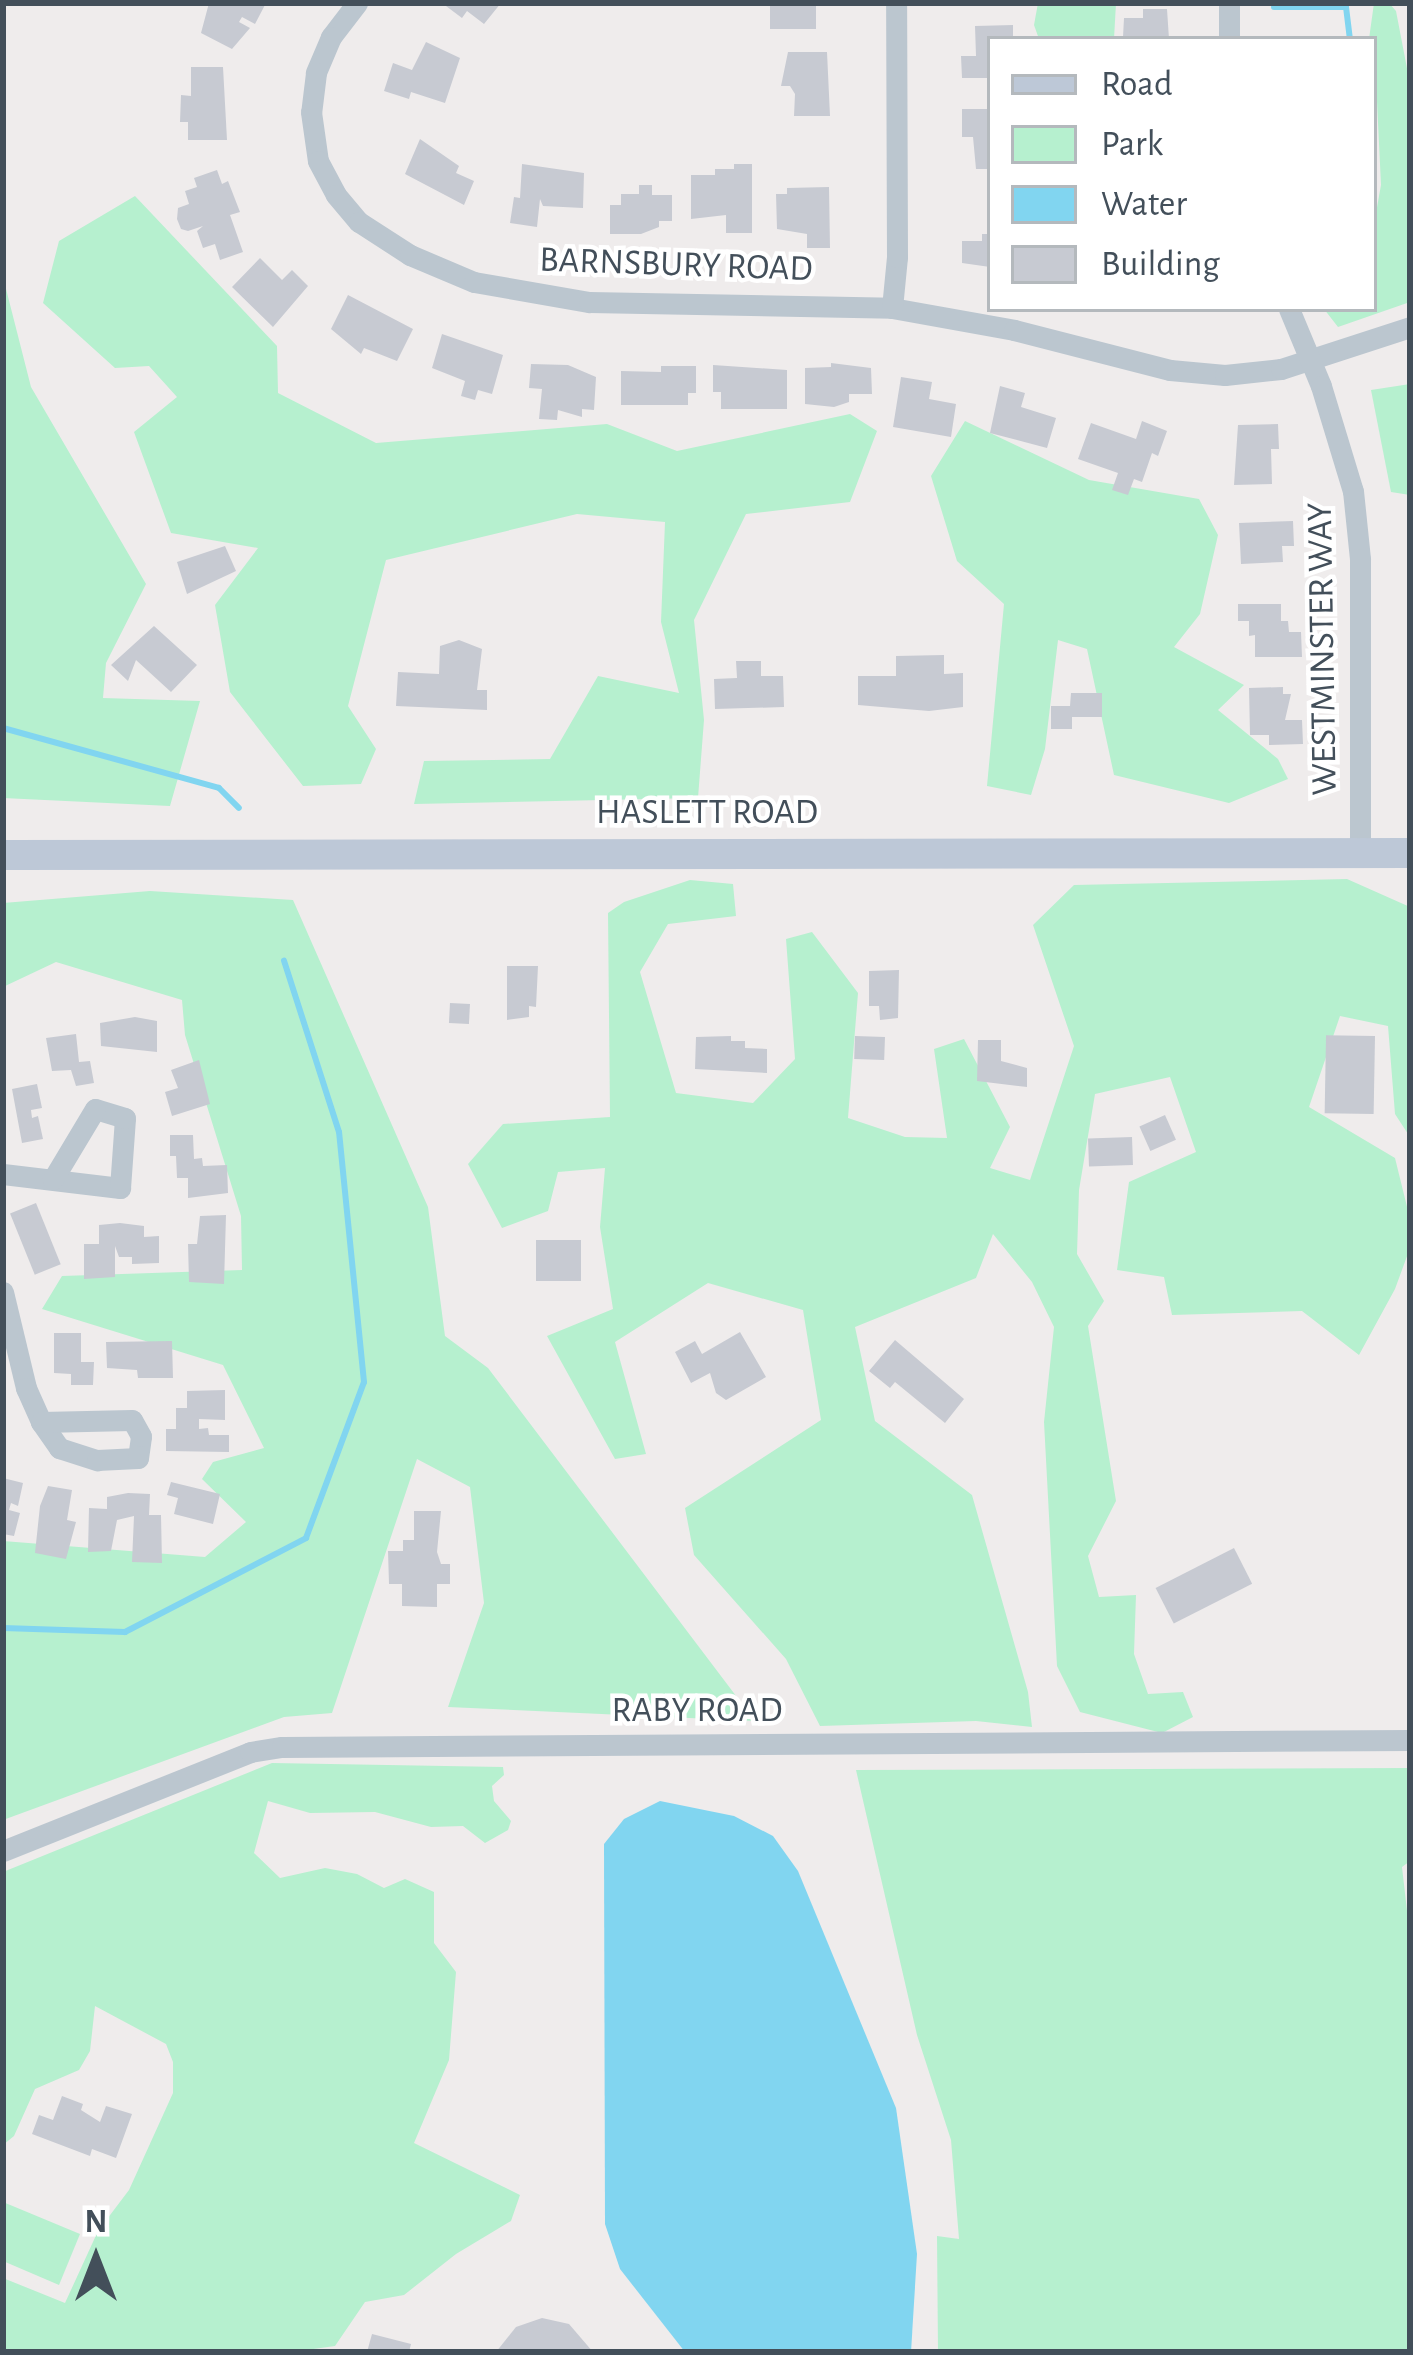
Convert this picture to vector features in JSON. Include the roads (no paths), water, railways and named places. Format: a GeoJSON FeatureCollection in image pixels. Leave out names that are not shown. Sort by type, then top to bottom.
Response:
{"type":"FeatureCollection","features":[{"type":"Feature","properties":{"kind":"main road","name":"HASLETT ROAD"},"geometry":{"type":"LineString","coordinates":[[3,855],[1410,854]]}},
{"type":"Feature","properties":{"kind":"street","name":"BARNSBURY ROAD"},"geometry":{"type":"LineString","coordinates":[[357,3],[332,37],[316,73],[314,146],[325,179],[346,209],[410,255],[474,282],[558,299],[892,308],[1014,330],[1170,370],[1225,375],[1310,361],[1410,327]]}},
{"type":"Feature","properties":{"kind":"street"},"geometry":{"type":"LineString","coordinates":[[892,308],[897,257],[896,3]]}},
{"type":"Feature","properties":{"kind":"street"},"geometry":{"type":"LineString","coordinates":[[1229,3],[1229,36]]}},
{"type":"Feature","properties":{"kind":"street","name":"WESTMINSTER WAY"},"geometry":{"type":"LineString","coordinates":[[1290,312],[1353,491],[1360,559],[1360,854]]}},
{"type":"Feature","properties":{"kind":"street"},"geometry":{"type":"LineString","coordinates":[[3,1174],[53,1178]]}},
{"type":"Feature","properties":{"kind":"street"},"geometry":{"type":"LineString","coordinates":[[3,1292],[26,1388],[41,1422]]}},
{"type":"Feature","properties":{"kind":"street","name":"RABY ROAD"},"geometry":{"type":"LineString","coordinates":[[3,1851],[250,1752],[282,1747],[1410,1740]]}},
{"type":"Feature","properties":{"kind":"water"},"geometry":{"type":"Polygon","coordinates":[[[660,1801],[734,1816],[773,1836],[798,1871],[896,2108],[917,2254],[911,2352],[685,2352],[620,2269],[605,2224],[604,1844],[624,1819],[660,1801]]]}},
{"type":"Feature","properties":{"kind":"waterway"},"geometry":{"type":"LineString","coordinates":[[1274,7],[1346,7],[1350,36]]}},
{"type":"Feature","properties":{"kind":"waterway"},"geometry":{"type":"LineString","coordinates":[[3,728],[219,788],[239,808]]}},
{"type":"Feature","properties":{"kind":"waterway"},"geometry":{"type":"LineString","coordinates":[[3,1628],[125,1632],[306,1538],[364,1382],[339,1132],[284,961]]}}]}
